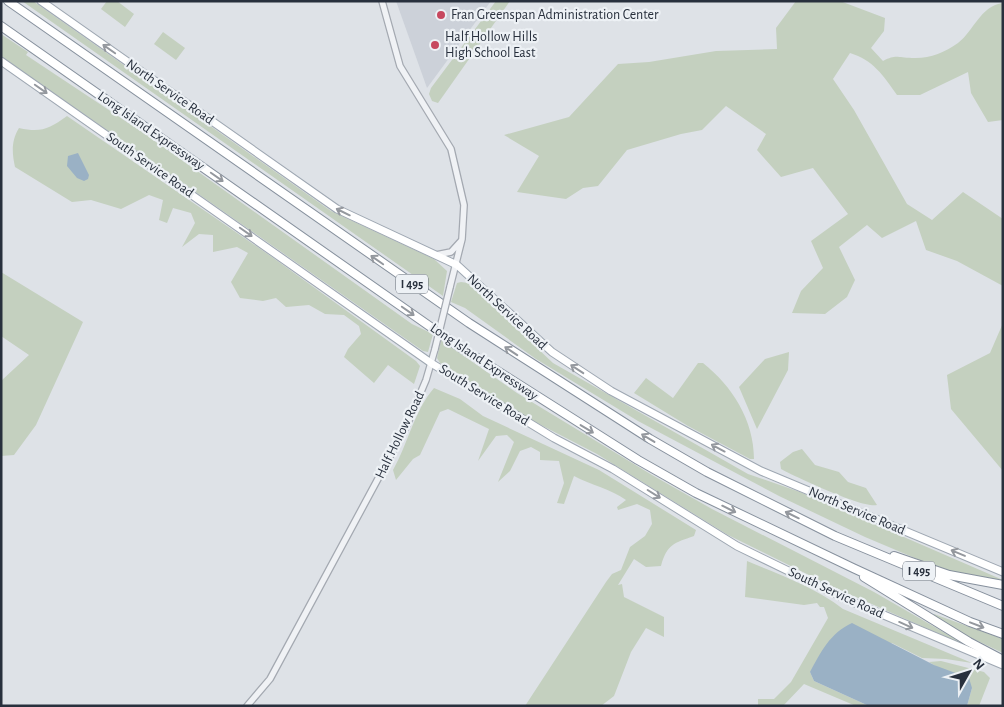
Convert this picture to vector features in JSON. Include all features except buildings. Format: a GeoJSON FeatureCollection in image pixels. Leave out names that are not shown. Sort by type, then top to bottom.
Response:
{"type":"FeatureCollection","features":[{"type":"Feature","properties":{"kind":"highway","name":"Long Island Expressway"},"geometry":{"type":"LineString","coordinates":[[8,1],[401,277],[535,367],[707,472],[835,536],[1003,606]]}},
{"type":"Feature","properties":{"kind":"highway","name":"Long Island Expressway"},"geometry":{"type":"LineString","coordinates":[[1,26],[395,302],[530,393],[696,493],[852,568],[970,622],[1003,634]]}},
{"type":"Feature","properties":{"kind":"highway"},"geometry":{"type":"LineString","coordinates":[[835,536],[949,575],[1003,585]]}},
{"type":"Feature","properties":{"kind":"highway"},"geometry":{"type":"LineString","coordinates":[[852,568],[881,589],[969,642],[1003,660]]}},
{"type":"Feature","properties":{"kind":"main road","name":"North Service Road"},"geometry":{"type":"LineString","coordinates":[[41,1],[337,209],[457,265],[552,352],[611,390],[761,471],[1003,572]]}},
{"type":"Feature","properties":{"kind":"main road","name":"South Service Road"},"geometry":{"type":"LineString","coordinates":[[1,61],[432,363],[554,438],[613,469],[737,546],[864,607],[1003,665]]}},
{"type":"Feature","properties":{"kind":"street","name":"Half Hollow Road"},"geometry":{"type":"LineString","coordinates":[[247,706],[270,679],[408,425],[432,363],[462,239],[464,205],[451,149],[400,66],[382,1]]}},
{"type":"Feature","properties":{"kind":"street"},"geometry":{"type":"LineString","coordinates":[[435,255],[451,252],[462,239]]}},
{"type":"Feature","properties":{"kind":"shaded area","name":"Half Hollow Hills High School East"},"geometry":{"type":"Polygon","coordinates":[[[396,1],[491,1],[427,88],[396,1]]]}},
{"type":"Feature","properties":{"kind":"green space"},"geometry":{"type":"Polygon","coordinates":[[[22,1],[33,1],[331,211],[434,259],[447,271],[443,296],[22,1]]]}},
{"type":"Feature","properties":{"kind":"green space"},"geometry":{"type":"Polygon","coordinates":[[[107,1],[117,1],[134,14],[125,27],[101,9],[107,1]]]}},
{"type":"Feature","properties":{"kind":"green space"},"geometry":{"type":"Polygon","coordinates":[[[496,1],[510,1],[438,103],[432,101],[429,94],[431,88],[496,1]]]}},
{"type":"Feature","properties":{"kind":"green space"},"geometry":{"type":"Polygon","coordinates":[[[796,1],[840,1],[885,18],[884,31],[871,48],[883,61],[894,57],[930,56],[953,47],[964,38],[983,14],[995,5],[1003,3],[1003,120],[988,122],[971,93],[968,72],[920,95],[897,95],[871,64],[850,53],[833,79],[854,110],[907,204],[932,220],[963,192],[1003,219],[1003,286],[957,261],[926,250],[916,221],[882,238],[867,225],[839,247],[855,280],[847,297],[825,314],[792,313],[801,291],[823,268],[811,241],[848,214],[813,168],[781,177],[757,150],[766,134],[726,106],[702,130],[681,134],[627,150],[598,186],[583,188],[566,199],[517,192],[539,156],[504,135],[569,117],[618,64],[649,62],[716,51],[777,49],[776,28],[796,1]]]}},
{"type":"Feature","properties":{"kind":"green space"},"geometry":{"type":"Polygon","coordinates":[[[163,32],[185,48],[176,60],[154,44],[163,32]]]}},
{"type":"Feature","properties":{"kind":"green space"},"geometry":{"type":"Polygon","coordinates":[[[1,34],[28,52],[26,55],[148,136],[412,324],[433,334],[428,352],[423,351],[1,56],[1,34]]]}},
{"type":"Feature","properties":{"kind":"green space"},"geometry":{"type":"Polygon","coordinates":[[[67,116],[272,257],[416,361],[420,366],[414,384],[388,365],[374,383],[344,357],[348,349],[361,334],[359,326],[344,315],[325,314],[309,305],[286,307],[276,298],[263,301],[240,298],[231,282],[248,253],[237,247],[213,252],[213,235],[199,234],[182,247],[195,223],[191,213],[173,208],[167,223],[159,220],[163,200],[149,195],[121,209],[91,200],[72,202],[15,167],[13,147],[19,128],[44,129],[67,116]]]}},
{"type":"Feature","properties":{"kind":"green space"},"geometry":{"type":"Polygon","coordinates":[[[1,272],[83,322],[36,425],[14,455],[1,456],[1,381],[29,355],[1,336],[1,272]]]}},
{"type":"Feature","properties":{"kind":"green space"},"geometry":{"type":"Polygon","coordinates":[[[457,283],[468,283],[553,363],[748,474],[800,492],[1003,580],[1003,583],[948,572],[865,537],[779,496],[638,421],[536,359],[465,308],[451,302],[457,283]]]}},
{"type":"Feature","properties":{"kind":"green space"},"geometry":{"type":"Polygon","coordinates":[[[1003,323],[1003,471],[951,409],[947,375],[990,353],[1003,323]]]}},
{"type":"Feature","properties":{"kind":"green space"},"geometry":{"type":"Polygon","coordinates":[[[441,340],[517,393],[652,475],[712,509],[874,592],[971,648],[831,586],[728,535],[597,454],[504,406],[440,363],[437,358],[441,340]]]}},
{"type":"Feature","properties":{"kind":"green space"},"geometry":{"type":"Polygon","coordinates":[[[789,352],[788,370],[757,429],[739,387],[765,359],[789,352]]]}},
{"type":"Feature","properties":{"kind":"green space"},"geometry":{"type":"Polygon","coordinates":[[[698,363],[703,363],[714,372],[732,393],[739,405],[750,431],[754,459],[750,459],[688,426],[634,393],[646,378],[673,398],[698,363]]]}},
{"type":"Feature","properties":{"kind":"green space"},"geometry":{"type":"Polygon","coordinates":[[[434,388],[460,399],[483,416],[599,470],[696,530],[694,536],[672,545],[666,553],[661,566],[646,567],[634,559],[618,585],[622,584],[624,597],[664,617],[664,637],[646,628],[631,652],[614,696],[601,706],[525,706],[606,582],[612,574],[621,570],[630,547],[645,536],[652,524],[650,510],[637,504],[618,510],[617,507],[626,500],[574,476],[564,504],[557,503],[564,483],[559,461],[540,460],[540,452],[531,447],[520,451],[510,471],[498,482],[514,442],[507,435],[496,436],[478,461],[489,429],[448,409],[440,412],[420,455],[413,459],[396,480],[393,470],[421,407],[434,388]]]}},
{"type":"Feature","properties":{"kind":"green space"},"geometry":{"type":"Polygon","coordinates":[[[802,449],[815,465],[839,472],[848,482],[866,488],[877,505],[870,505],[845,497],[781,469],[780,462],[793,452],[802,449]]]}},
{"type":"Feature","properties":{"kind":"green space"},"geometry":{"type":"Polygon","coordinates":[[[747,561],[821,594],[843,609],[972,663],[922,658],[892,643],[810,672],[814,681],[869,706],[856,706],[804,684],[783,706],[758,706],[758,699],[774,699],[791,682],[828,618],[824,607],[820,607],[817,603],[804,605],[745,597],[747,561]]]}},
{"type":"Feature","properties":{"kind":"green space"},"geometry":{"type":"Polygon","coordinates":[[[934,614],[1003,639],[1003,653],[963,634],[933,617],[934,614]]]}},
{"type":"Feature","properties":{"kind":"green space"},"geometry":{"type":"Polygon","coordinates":[[[941,661],[984,672],[990,678],[979,706],[967,706],[972,688],[929,662],[941,661]]]}},
{"type":"Feature","properties":{"kind":"water"},"geometry":{"type":"Polygon","coordinates":[[[78,153],[89,175],[88,179],[84,181],[77,178],[67,166],[68,156],[78,153]]]}},
{"type":"Feature","properties":{"kind":"water"},"geometry":{"type":"Polygon","coordinates":[[[852,623],[934,665],[969,678],[972,688],[967,706],[869,706],[814,681],[810,672],[822,650],[838,632],[852,623]]]}},
{"type":"Feature","properties":{"kind":"place","name":"Fran Greenspan Administration Center"},"geometry":{"type":"Point","coordinates":[441,15]}},
{"type":"Feature","properties":{"kind":"place","name":"Half Hollow Hills High School East"},"geometry":{"type":"Point","coordinates":[435,45]}}]}
